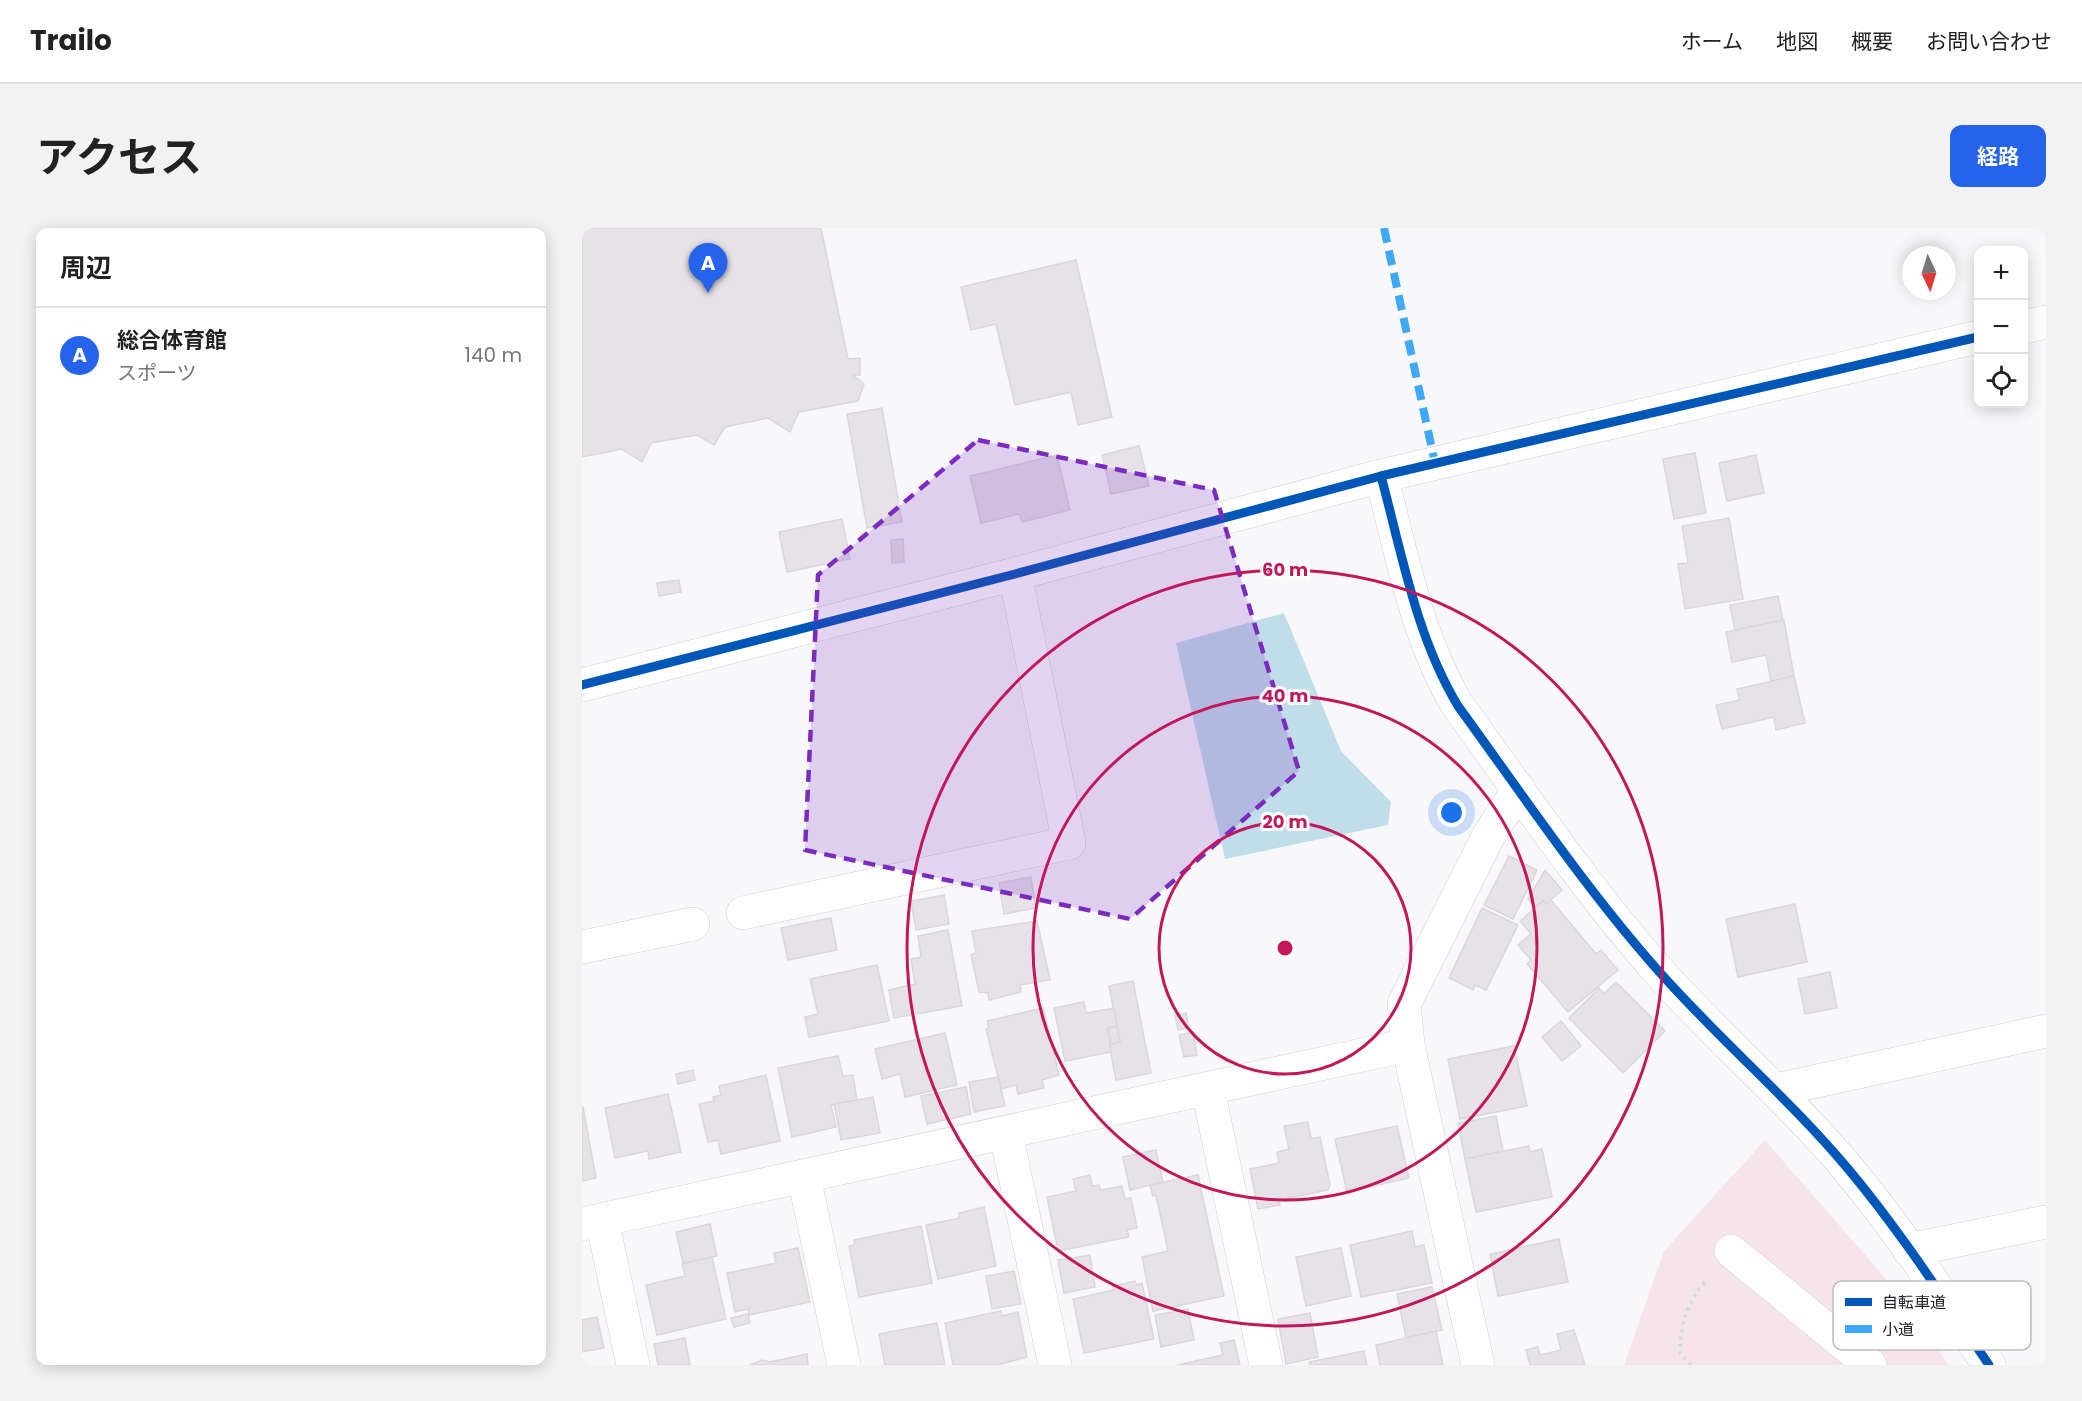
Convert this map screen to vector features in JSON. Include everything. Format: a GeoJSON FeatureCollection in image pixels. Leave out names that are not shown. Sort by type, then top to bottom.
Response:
{"type":"FeatureCollection","features":[{"type":"Feature","properties":{"kind":"street"},"geometry":{"type":"LineString","coordinates":[[2028,326],[2046,322]]}},
{"type":"Feature","properties":{"kind":"street"},"geometry":{"type":"LineString","coordinates":[[582,685],[1015,574],[1381,476],[1974,338]]}},
{"type":"Feature","properties":{"kind":"street"},"geometry":{"type":"LineString","coordinates":[[1381,476],[1419,620],[1441,678],[1586,884],[1656,968],[1776,1090],[1849,1169],[1931,1281]]}},
{"type":"Feature","properties":{"kind":"street"},"geometry":{"type":"LineString","coordinates":[[743,913],[1068,843],[1015,574]]}},
{"type":"Feature","properties":{"kind":"street"},"geometry":{"type":"LineString","coordinates":[[1478,1365],[1408,1045],[1404,1004],[1489,835],[1519,789]]}},
{"type":"Feature","properties":{"kind":"street"},"geometry":{"type":"LineString","coordinates":[[582,947],[693,924]]}},
{"type":"Feature","properties":{"kind":"street"},"geometry":{"type":"LineString","coordinates":[[1776,1090],[2046,1031]]}},
{"type":"Feature","properties":{"kind":"street"},"geometry":{"type":"LineString","coordinates":[[633,1365],[592,1222],[1408,1045]]}},
{"type":"Feature","properties":{"kind":"street"},"geometry":{"type":"LineString","coordinates":[[1208,1090],[1266,1365]]}},
{"type":"Feature","properties":{"kind":"street"},"geometry":{"type":"LineString","coordinates":[[1006,1134],[1055,1365]]}},
{"type":"Feature","properties":{"kind":"street"},"geometry":{"type":"LineString","coordinates":[[804,1177],[844,1365]]}},
{"type":"Feature","properties":{"kind":"street"},"geometry":{"type":"LineString","coordinates":[[1910,1250],[2046,1222]]}},
{"type":"Feature","properties":{"kind":"street"},"geometry":{"type":"LineString","coordinates":[[1731,1251],[1833,1335]]}},
{"type":"Feature","properties":{"kind":"street"},"geometry":{"type":"LineString","coordinates":[[1852,1350],[1870,1365]]}},
{"type":"Feature","properties":{"kind":"street"},"geometry":{"type":"LineString","coordinates":[[1979,1350],[1989,1365]]}},
{"type":"Feature","properties":{"kind":"path"},"geometry":{"type":"LineString","coordinates":[[1691,1365],[1680,1354],[1680,1331],[1694,1294],[1731,1251]]}},
{"type":"Feature","properties":{"kind":"highlighted area"},"geometry":{"type":"Polygon","coordinates":[[[978,440],[1214,490],[1299,771],[1130,919],[805,850],[818,575],[978,440]]]}},
{"type":"Feature","properties":{"kind":"shaded area"},"geometry":{"type":"Polygon","coordinates":[[[1765,1140],[1888,1281],[1833,1281],[1833,1350],[1938,1350],[1949,1365],[1624,1365],[1664,1251],[1765,1140]]]}},
{"type":"Feature","properties":{"kind":"water"},"geometry":{"type":"Polygon","coordinates":[[[1284,613],[1341,751],[1391,802],[1388,825],[1225,859],[1176,643],[1284,613]]]}},
{"type":"Feature","properties":{"kind":"building"},"geometry":{"type":"Polygon","coordinates":[[[582,228],[821,228],[848,359],[860,358],[860,375],[853,375],[864,384],[858,401],[799,412],[790,432],[768,418],[725,427],[714,445],[697,435],[651,443],[642,462],[622,449],[582,457],[582,228]]]}},
{"type":"Feature","properties":{"kind":"building"},"geometry":{"type":"Polygon","coordinates":[[[1076,260],[1112,417],[1078,425],[1071,392],[1015,405],[996,324],[971,330],[961,287],[1076,260]]]}},
{"type":"Feature","properties":{"kind":"building"},"geometry":{"type":"Polygon","coordinates":[[[882,408],[902,522],[867,528],[847,414],[882,408]]]}},
{"type":"Feature","properties":{"kind":"building"},"geometry":{"type":"Polygon","coordinates":[[[1139,446],[1149,486],[1111,494],[1102,455],[1139,446]]]}},
{"type":"Feature","properties":{"kind":"building"},"geometry":{"type":"Polygon","coordinates":[[[1695,453],[1706,513],[1674,519],[1663,459],[1695,453]]]}},
{"type":"Feature","properties":{"kind":"building"},"geometry":{"type":"Polygon","coordinates":[[[1057,455],[1070,510],[1022,522],[1019,514],[981,523],[970,476],[1057,455]]]}},
{"type":"Feature","properties":{"kind":"building"},"geometry":{"type":"Polygon","coordinates":[[[1756,455],[1764,493],[1727,501],[1719,463],[1756,455]]]}},
{"type":"Feature","properties":{"kind":"building"},"geometry":{"type":"Polygon","coordinates":[[[1729,518],[1743,599],[1685,609],[1678,564],[1688,563],[1682,526],[1729,518]]]}},
{"type":"Feature","properties":{"kind":"building"},"geometry":{"type":"Polygon","coordinates":[[[842,519],[850,559],[787,572],[779,532],[842,519]]]}},
{"type":"Feature","properties":{"kind":"building"},"geometry":{"type":"Polygon","coordinates":[[[903,539],[904,562],[892,563],[891,540],[903,539]]]}},
{"type":"Feature","properties":{"kind":"building"},"geometry":{"type":"Polygon","coordinates":[[[679,580],[681,592],[659,596],[657,583],[679,580]]]}},
{"type":"Feature","properties":{"kind":"building"},"geometry":{"type":"Polygon","coordinates":[[[1778,596],[1783,620],[1735,630],[1730,605],[1778,596]]]}},
{"type":"Feature","properties":{"kind":"building"},"geometry":{"type":"Polygon","coordinates":[[[1784,620],[1794,676],[1771,681],[1766,655],[1732,662],[1726,632],[1784,620]]]}},
{"type":"Feature","properties":{"kind":"building"},"geometry":{"type":"Polygon","coordinates":[[[1794,676],[1805,723],[1776,730],[1774,717],[1722,729],[1716,705],[1740,700],[1737,689],[1794,676]]]}},
{"type":"Feature","properties":{"kind":"building"},"geometry":{"type":"Polygon","coordinates":[[[1509,856],[1537,870],[1513,919],[1484,905],[1509,856]]]}},
{"type":"Feature","properties":{"kind":"building"},"geometry":{"type":"Polygon","coordinates":[[[1545,870],[1562,890],[1546,904],[1543,901],[1535,907],[1528,899],[1545,870]]]}},
{"type":"Feature","properties":{"kind":"building"},"geometry":{"type":"Polygon","coordinates":[[[1031,877],[1036,908],[1004,914],[999,883],[1031,877]]]}},
{"type":"Feature","properties":{"kind":"building"},"geometry":{"type":"Polygon","coordinates":[[[944,895],[949,924],[916,930],[911,901],[944,895]]]}},
{"type":"Feature","properties":{"kind":"building"},"geometry":{"type":"Polygon","coordinates":[[[1551,900],[1596,954],[1601,950],[1618,970],[1568,1012],[1527,964],[1531,960],[1518,945],[1531,934],[1520,921],[1543,901],[1546,904],[1551,900]]]}},
{"type":"Feature","properties":{"kind":"building"},"geometry":{"type":"Polygon","coordinates":[[[1795,904],[1807,962],[1738,977],[1726,919],[1795,904]]]}},
{"type":"Feature","properties":{"kind":"building"},"geometry":{"type":"Polygon","coordinates":[[[1482,908],[1518,925],[1486,990],[1475,985],[1473,990],[1449,978],[1482,908]]]}},
{"type":"Feature","properties":{"kind":"building"},"geometry":{"type":"Polygon","coordinates":[[[831,918],[837,950],[788,960],[781,928],[831,918]]]}},
{"type":"Feature","properties":{"kind":"building"},"geometry":{"type":"Polygon","coordinates":[[[1037,921],[1050,980],[1020,985],[1021,992],[989,1000],[988,993],[979,992],[971,955],[976,953],[972,931],[1037,921]]]}},
{"type":"Feature","properties":{"kind":"building"},"geometry":{"type":"Polygon","coordinates":[[[948,930],[962,1006],[894,1018],[889,990],[915,984],[911,959],[921,957],[918,936],[948,930]]]}},
{"type":"Feature","properties":{"kind":"building"},"geometry":{"type":"Polygon","coordinates":[[[877,965],[889,1021],[809,1037],[805,1017],[818,1014],[810,979],[877,965]]]}},
{"type":"Feature","properties":{"kind":"building"},"geometry":{"type":"Polygon","coordinates":[[[1830,972],[1837,1008],[1805,1014],[1798,979],[1830,972]]]}},
{"type":"Feature","properties":{"kind":"building"},"geometry":{"type":"Polygon","coordinates":[[[1133,981],[1151,1073],[1116,1080],[1109,1044],[1120,1042],[1109,986],[1133,981]]]}},
{"type":"Feature","properties":{"kind":"building"},"geometry":{"type":"Polygon","coordinates":[[[1616,982],[1665,1031],[1623,1073],[1569,1018],[1599,988],[1604,994],[1616,982]]]}},
{"type":"Feature","properties":{"kind":"building"},"geometry":{"type":"Polygon","coordinates":[[[1084,1002],[1086,1013],[1114,1008],[1117,1026],[1108,1028],[1111,1052],[1065,1061],[1054,1008],[1084,1002]]]}},
{"type":"Feature","properties":{"kind":"building"},"geometry":{"type":"Polygon","coordinates":[[[1043,1008],[1059,1075],[1042,1080],[1044,1088],[1018,1094],[1016,1085],[1001,1089],[986,1029],[989,1028],[987,1021],[1043,1008]]]}},
{"type":"Feature","properties":{"kind":"building"},"geometry":{"type":"Polygon","coordinates":[[[1186,1013],[1189,1028],[1178,1030],[1175,1015],[1186,1013]]]}},
{"type":"Feature","properties":{"kind":"building"},"geometry":{"type":"Polygon","coordinates":[[[1561,1021],[1581,1046],[1562,1061],[1542,1037],[1561,1021]]]}},
{"type":"Feature","properties":{"kind":"building"},"geometry":{"type":"Polygon","coordinates":[[[1117,1026],[1120,1042],[1111,1044],[1108,1028],[1117,1026]]]}},
{"type":"Feature","properties":{"kind":"building"},"geometry":{"type":"Polygon","coordinates":[[[1193,1032],[1197,1055],[1184,1057],[1179,1035],[1193,1032]]]}},
{"type":"Feature","properties":{"kind":"building"},"geometry":{"type":"Polygon","coordinates":[[[945,1033],[957,1085],[905,1097],[900,1074],[882,1079],[875,1049],[945,1033]]]}},
{"type":"Feature","properties":{"kind":"building"},"geometry":{"type":"Polygon","coordinates":[[[1514,1046],[1527,1106],[1460,1119],[1448,1059],[1514,1046]]]}},
{"type":"Feature","properties":{"kind":"building"},"geometry":{"type":"Polygon","coordinates":[[[838,1056],[843,1076],[853,1075],[857,1100],[831,1105],[836,1127],[792,1137],[778,1068],[838,1056]]]}},
{"type":"Feature","properties":{"kind":"building"},"geometry":{"type":"Polygon","coordinates":[[[693,1070],[695,1080],[678,1084],[676,1074],[693,1070]]]}},
{"type":"Feature","properties":{"kind":"building"},"geometry":{"type":"Polygon","coordinates":[[[766,1075],[780,1141],[721,1154],[718,1140],[708,1142],[699,1104],[714,1101],[713,1097],[721,1095],[719,1086],[766,1075]]]}},
{"type":"Feature","properties":{"kind":"building"},"geometry":{"type":"Polygon","coordinates":[[[998,1077],[1005,1106],[974,1112],[969,1082],[998,1077]]]}},
{"type":"Feature","properties":{"kind":"building"},"geometry":{"type":"Polygon","coordinates":[[[966,1087],[971,1114],[927,1124],[921,1096],[966,1087]]]}},
{"type":"Feature","properties":{"kind":"building"},"geometry":{"type":"Polygon","coordinates":[[[668,1094],[681,1152],[649,1159],[648,1151],[615,1158],[605,1108],[668,1094]]]}},
{"type":"Feature","properties":{"kind":"building"},"geometry":{"type":"Polygon","coordinates":[[[873,1097],[880,1133],[841,1140],[834,1104],[873,1097]]]}},
{"type":"Feature","properties":{"kind":"building"},"geometry":{"type":"Polygon","coordinates":[[[582,1107],[596,1178],[582,1181],[582,1107]]]}},
{"type":"Feature","properties":{"kind":"building"},"geometry":{"type":"Polygon","coordinates":[[[1496,1116],[1503,1151],[1465,1159],[1458,1123],[1496,1116]]]}},
{"type":"Feature","properties":{"kind":"building"},"geometry":{"type":"Polygon","coordinates":[[[1308,1122],[1311,1139],[1320,1137],[1330,1185],[1328,1190],[1279,1200],[1280,1205],[1258,1209],[1250,1169],[1279,1163],[1277,1152],[1289,1149],[1284,1126],[1308,1122]]]}},
{"type":"Feature","properties":{"kind":"building"},"geometry":{"type":"Polygon","coordinates":[[[1397,1126],[1409,1178],[1347,1192],[1335,1139],[1397,1126]]]}},
{"type":"Feature","properties":{"kind":"building"},"geometry":{"type":"Polygon","coordinates":[[[1529,1146],[1530,1152],[1542,1149],[1552,1197],[1476,1212],[1465,1159],[1529,1146]]]}},
{"type":"Feature","properties":{"kind":"building"},"geometry":{"type":"Polygon","coordinates":[[[1156,1150],[1163,1182],[1130,1190],[1123,1157],[1156,1150]]]}},
{"type":"Feature","properties":{"kind":"building"},"geometry":{"type":"Polygon","coordinates":[[[1090,1175],[1092,1186],[1099,1185],[1101,1190],[1122,1186],[1125,1199],[1131,1198],[1137,1228],[1127,1230],[1129,1237],[1058,1251],[1047,1197],[1076,1191],[1073,1179],[1090,1175]]]}},
{"type":"Feature","properties":{"kind":"building"},"geometry":{"type":"Polygon","coordinates":[[[1198,1175],[1224,1296],[1153,1311],[1142,1257],[1168,1251],[1156,1195],[1153,1196],[1150,1185],[1198,1175]]]}},
{"type":"Feature","properties":{"kind":"building"},"geometry":{"type":"Polygon","coordinates":[[[984,1207],[996,1266],[938,1279],[926,1225],[959,1218],[959,1213],[984,1207]]]}},
{"type":"Feature","properties":{"kind":"building"},"geometry":{"type":"Polygon","coordinates":[[[710,1224],[717,1256],[683,1263],[676,1232],[710,1224]]]}},
{"type":"Feature","properties":{"kind":"building"},"geometry":{"type":"Polygon","coordinates":[[[921,1226],[932,1283],[859,1297],[849,1246],[855,1245],[854,1240],[921,1226]]]}},
{"type":"Feature","properties":{"kind":"building"},"geometry":{"type":"Polygon","coordinates":[[[1412,1231],[1415,1247],[1424,1245],[1432,1283],[1361,1297],[1350,1245],[1412,1231]]]}},
{"type":"Feature","properties":{"kind":"building"},"geometry":{"type":"Polygon","coordinates":[[[1559,1239],[1568,1282],[1498,1296],[1490,1254],[1559,1239]]]}},
{"type":"Feature","properties":{"kind":"building"},"geometry":{"type":"Polygon","coordinates":[[[798,1248],[810,1302],[749,1315],[748,1309],[735,1312],[727,1273],[776,1263],[774,1253],[798,1248]]]}},
{"type":"Feature","properties":{"kind":"building"},"geometry":{"type":"Polygon","coordinates":[[[1341,1248],[1351,1296],[1306,1306],[1296,1257],[1341,1248]]]}},
{"type":"Feature","properties":{"kind":"building"},"geometry":{"type":"Polygon","coordinates":[[[1090,1255],[1095,1287],[1064,1293],[1058,1260],[1090,1255]]]}},
{"type":"Feature","properties":{"kind":"building"},"geometry":{"type":"Polygon","coordinates":[[[712,1257],[726,1319],[657,1335],[646,1285],[685,1276],[682,1264],[712,1257]]]}},
{"type":"Feature","properties":{"kind":"building"},"geometry":{"type":"Polygon","coordinates":[[[1014,1271],[1021,1304],[992,1309],[986,1276],[1014,1271]]]}},
{"type":"Feature","properties":{"kind":"building"},"geometry":{"type":"Polygon","coordinates":[[[1135,1281],[1137,1285],[1142,1283],[1154,1339],[1084,1353],[1073,1299],[1114,1290],[1113,1286],[1135,1281]]]}},
{"type":"Feature","properties":{"kind":"building"},"geometry":{"type":"Polygon","coordinates":[[[1432,1287],[1442,1330],[1406,1338],[1397,1294],[1432,1287]]]}},
{"type":"Feature","properties":{"kind":"building"},"geometry":{"type":"Polygon","coordinates":[[[1188,1309],[1194,1340],[1161,1347],[1155,1315],[1188,1309]]]}},
{"type":"Feature","properties":{"kind":"building"},"geometry":{"type":"Polygon","coordinates":[[[1001,1311],[1002,1316],[1018,1312],[1027,1357],[997,1365],[953,1365],[945,1323],[1001,1311]]]}},
{"type":"Feature","properties":{"kind":"building"},"geometry":{"type":"Polygon","coordinates":[[[1310,1313],[1318,1357],[1286,1364],[1278,1319],[1310,1313]]]}},
{"type":"Feature","properties":{"kind":"building"},"geometry":{"type":"Polygon","coordinates":[[[748,1314],[750,1323],[734,1327],[731,1318],[748,1314]]]}},
{"type":"Feature","properties":{"kind":"building"},"geometry":{"type":"Polygon","coordinates":[[[597,1317],[604,1348],[582,1352],[582,1320],[597,1317]]]}},
{"type":"Feature","properties":{"kind":"building"},"geometry":{"type":"Polygon","coordinates":[[[937,1323],[945,1365],[885,1365],[879,1334],[937,1323]]]}},
{"type":"Feature","properties":{"kind":"building"},"geometry":{"type":"Polygon","coordinates":[[[1574,1330],[1585,1365],[1530,1365],[1526,1350],[1538,1347],[1540,1355],[1561,1350],[1557,1334],[1574,1330]]]}},
{"type":"Feature","properties":{"kind":"building"},"geometry":{"type":"Polygon","coordinates":[[[1436,1331],[1443,1365],[1380,1365],[1376,1345],[1436,1331]]]}},
{"type":"Feature","properties":{"kind":"building"},"geometry":{"type":"Polygon","coordinates":[[[685,1338],[690,1365],[658,1365],[654,1344],[685,1338]]]}},
{"type":"Feature","properties":{"kind":"building"},"geometry":{"type":"Polygon","coordinates":[[[1234,1340],[1240,1365],[1177,1365],[1223,1355],[1220,1343],[1234,1340]]]}},
{"type":"Feature","properties":{"kind":"building"},"geometry":{"type":"Polygon","coordinates":[[[1364,1351],[1367,1365],[1310,1365],[1309,1362],[1364,1351]]]}},
{"type":"Feature","properties":{"kind":"building"},"geometry":{"type":"Polygon","coordinates":[[[807,1354],[808,1365],[750,1365],[762,1360],[770,1362],[807,1354]]]}},
{"type":"Feature","properties":{"kind":"marked path"},"geometry":{"type":"LineString","coordinates":[[1384,228],[1435,463]]}},
{"type":"Feature","properties":{"kind":"cycle path"},"geometry":{"type":"LineString","coordinates":[[582,685],[1015,574],[1381,476],[1974,338]]}},
{"type":"Feature","properties":{"kind":"cycle path"},"geometry":{"type":"LineString","coordinates":[[1381,476],[1421,623],[1443,679],[1458,706],[1554,839],[1628,936],[1678,993],[1826,1143],[1868,1193],[1931,1281]]}},
{"type":"Feature","properties":{"kind":"cycle path"},"geometry":{"type":"LineString","coordinates":[[1979,1350],[1989,1365]]}},
{"type":"Feature","properties":{"kind":"place","name":"総合体育館"},"geometry":{"type":"Point","coordinates":[708,293]}}]}
